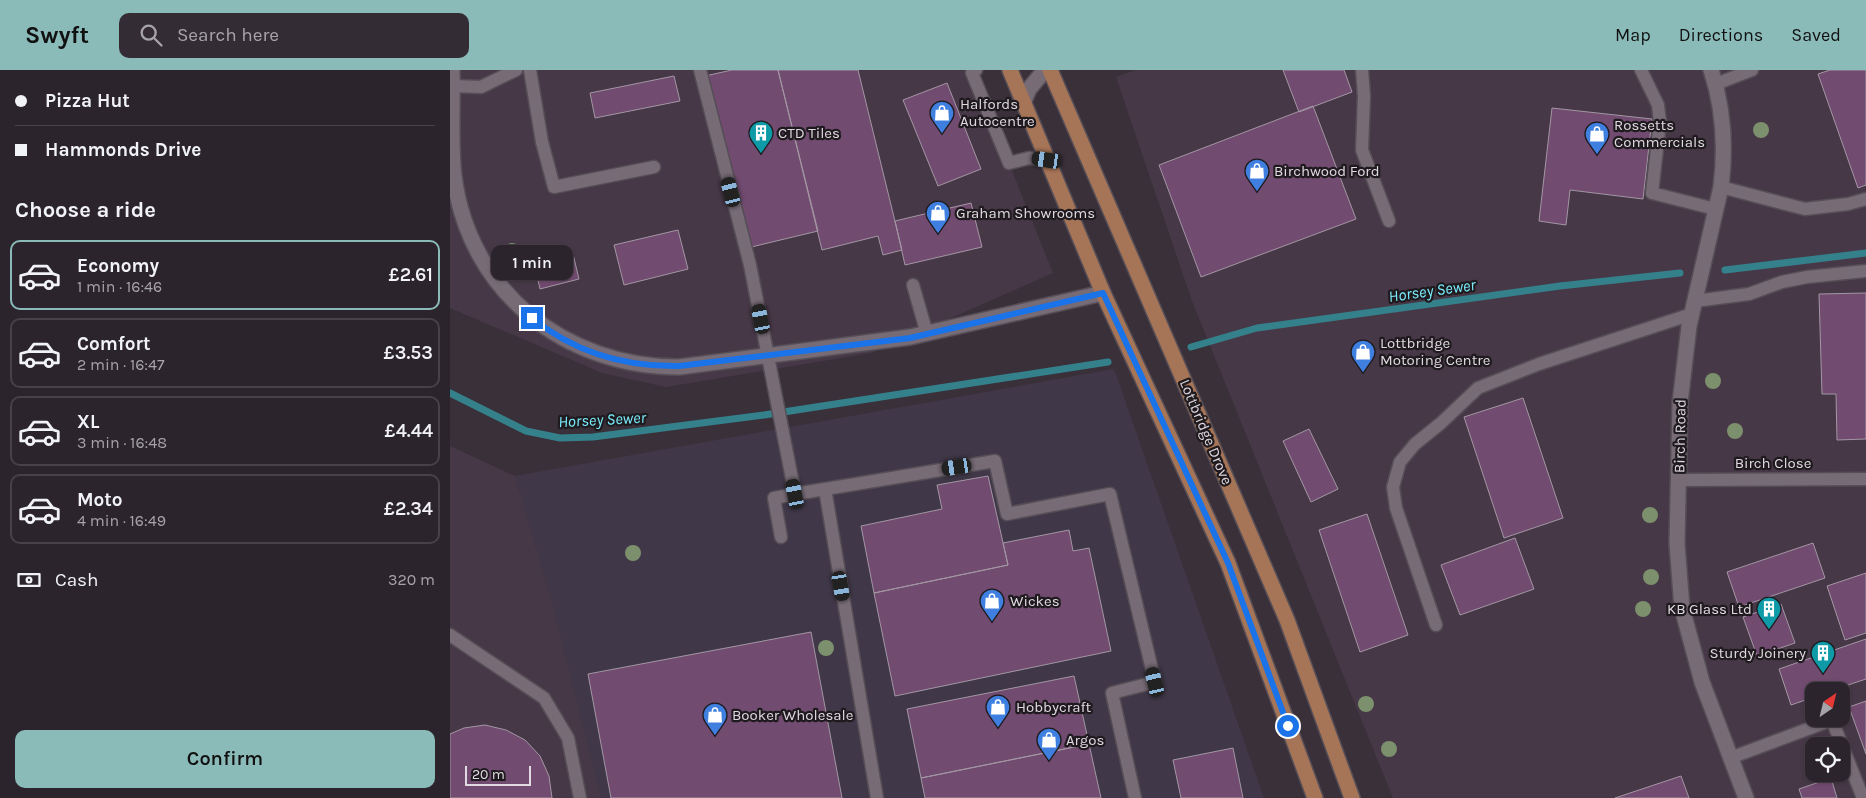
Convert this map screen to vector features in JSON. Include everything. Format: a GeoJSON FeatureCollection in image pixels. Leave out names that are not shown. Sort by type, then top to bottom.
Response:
{"type":"FeatureCollection","features":[{"type":"Feature","properties":{"kind":"main road"},"geometry":{"type":"LineString","coordinates":[[1010,70],[1022,104],[1103,293],[1228,563],[1316,798]]}},
{"type":"Feature","properties":{"kind":"main road","name":"Lottbridge Drove"},"geometry":{"type":"LineString","coordinates":[[1050,70],[1287,620],[1352,798]]}},
{"type":"Feature","properties":{"kind":"street"},"geometry":{"type":"LineString","coordinates":[[452,70],[454,176],[460,207],[471,236],[483,260],[500,285],[524,312],[557,336],[591,352],[644,366],[695,365],[927,334],[1103,293]]}},
{"type":"Feature","properties":{"kind":"street"},"geometry":{"type":"LineString","coordinates":[[1022,104],[1029,89],[1045,70]]}},
{"type":"Feature","properties":{"kind":"street","name":"Birch Road"},"geometry":{"type":"LineString","coordinates":[[1714,77],[1724,131],[1721,187],[1693,308],[1680,403],[1678,544],[1682,608],[1702,682],[1746,798]]}},
{"type":"Feature","properties":{"kind":"lane"},"geometry":{"type":"LineString","coordinates":[[453,86],[481,87],[516,70]]}},
{"type":"Feature","properties":{"kind":"lane"},"geometry":{"type":"LineString","coordinates":[[530,70],[542,142],[554,187],[654,167]]}},
{"type":"Feature","properties":{"kind":"lane"},"geometry":{"type":"LineString","coordinates":[[700,70],[750,264],[795,494]]}},
{"type":"Feature","properties":{"kind":"lane"},"geometry":{"type":"LineString","coordinates":[[976,70],[972,73],[1009,162],[1029,158],[1047,160]]}},
{"type":"Feature","properties":{"kind":"lane"},"geometry":{"type":"LineString","coordinates":[[1362,70],[1364,96],[1362,150],[1389,221]]}},
{"type":"Feature","properties":{"kind":"lane"},"geometry":{"type":"LineString","coordinates":[[1641,70],[1658,105],[1660,122],[1652,193],[1715,209]]}},
{"type":"Feature","properties":{"kind":"lane"},"geometry":{"type":"LineString","coordinates":[[1714,77],[1752,70]]}},
{"type":"Feature","properties":{"kind":"lane"},"geometry":{"type":"LineString","coordinates":[[1721,187],[1805,209],[1848,204],[1866,199]]}},
{"type":"Feature","properties":{"kind":"lane"},"geometry":{"type":"LineString","coordinates":[[1436,626],[1396,508],[1394,486],[1400,462],[1415,444],[1441,423],[1478,388],[1693,308],[1749,294],[1782,282],[1807,277],[1866,271]]}},
{"type":"Feature","properties":{"kind":"lane"},"geometry":{"type":"LineString","coordinates":[[913,285],[927,334]]}},
{"type":"Feature","properties":{"kind":"lane"},"geometry":{"type":"LineString","coordinates":[[781,537],[774,498],[994,461],[1007,514],[1110,494],[1155,682],[1112,693],[1135,798]]}},
{"type":"Feature","properties":{"kind":"lane","name":"Birch Close"},"geometry":{"type":"LineString","coordinates":[[1680,480],[1866,479]]}},
{"type":"Feature","properties":{"kind":"lane"},"geometry":{"type":"LineString","coordinates":[[825,489],[877,798]]}},
{"type":"Feature","properties":{"kind":"lane"},"geometry":{"type":"LineString","coordinates":[[450,635],[544,698],[568,738],[580,798]]}},
{"type":"Feature","properties":{"kind":"lane"},"geometry":{"type":"LineString","coordinates":[[1730,758],[1832,720],[1863,798]]}},
{"type":"Feature","properties":{"kind":"shaded area"},"geometry":{"type":"Polygon","coordinates":[[[450,70],[978,70],[1009,163],[1053,273],[871,353],[666,387],[602,373],[450,308],[450,70]]]}},
{"type":"Feature","properties":{"kind":"shaded area"},"geometry":{"type":"Polygon","coordinates":[[[1136,70],[1866,70],[1866,798],[1393,798],[1192,301],[1116,77],[1136,70]]]}},
{"type":"Feature","properties":{"kind":"shaded area"},"geometry":{"type":"Polygon","coordinates":[[[1114,369],[1264,798],[601,798],[551,599],[515,476],[1114,369]]]}},
{"type":"Feature","properties":{"kind":"shaded area"},"geometry":{"type":"Polygon","coordinates":[[[450,446],[515,476],[551,599],[601,798],[450,798],[450,446]]]}},
{"type":"Feature","properties":{"kind":"building","name":"CTD Tiles"},"geometry":{"type":"Polygon","coordinates":[[[732,70],[778,70],[818,231],[747,248],[705,76],[732,70]]]}},
{"type":"Feature","properties":{"kind":"building"},"geometry":{"type":"Polygon","coordinates":[[[778,70],[858,70],[902,250],[883,255],[878,236],[822,250],[778,70]]]}},
{"type":"Feature","properties":{"kind":"building"},"geometry":{"type":"Polygon","coordinates":[[[1283,70],[1344,70],[1352,92],[1299,112],[1283,70]]]}},
{"type":"Feature","properties":{"kind":"building"},"geometry":{"type":"Polygon","coordinates":[[[1830,70],[1866,70],[1866,185],[1858,188],[1818,74],[1830,70]]]}},
{"type":"Feature","properties":{"kind":"building"},"geometry":{"type":"Polygon","coordinates":[[[674,76],[680,101],[595,118],[590,93],[674,76]]]}},
{"type":"Feature","properties":{"kind":"building","name":"Halfords Autocentre"},"geometry":{"type":"Polygon","coordinates":[[[947,83],[981,169],[938,186],[903,100],[947,83]]]}},
{"type":"Feature","properties":{"kind":"building","name":"Birchwood Ford"},"geometry":{"type":"Polygon","coordinates":[[[1313,106],[1356,219],[1201,277],[1159,165],[1313,106]]]}},
{"type":"Feature","properties":{"kind":"building","name":"Rossetts Commercials"},"geometry":{"type":"Polygon","coordinates":[[[1552,108],[1652,119],[1643,199],[1570,190],[1566,225],[1539,221],[1552,108]]]}},
{"type":"Feature","properties":{"kind":"building","name":"Graham Showrooms"},"geometry":{"type":"Polygon","coordinates":[[[971,203],[982,247],[905,265],[895,221],[971,203]]]}},
{"type":"Feature","properties":{"kind":"building"},"geometry":{"type":"Polygon","coordinates":[[[678,230],[688,269],[624,285],[614,245],[678,230]]]}},
{"type":"Feature","properties":{"kind":"building"},"geometry":{"type":"Polygon","coordinates":[[[573,254],[579,279],[540,289],[534,263],[573,254]]]}},
{"type":"Feature","properties":{"kind":"building"},"geometry":{"type":"Polygon","coordinates":[[[1866,293],[1866,439],[1837,440],[1836,394],[1822,394],[1819,294],[1866,293]]]}},
{"type":"Feature","properties":{"kind":"building"},"geometry":{"type":"Polygon","coordinates":[[[1523,398],[1563,518],[1504,538],[1464,417],[1523,398]]]}},
{"type":"Feature","properties":{"kind":"building"},"geometry":{"type":"Polygon","coordinates":[[[1309,429],[1338,489],[1311,502],[1283,441],[1309,429]]]}},
{"type":"Feature","properties":{"kind":"building"},"geometry":{"type":"Polygon","coordinates":[[[988,476],[1008,565],[874,593],[861,526],[942,509],[937,485],[988,476]]]}},
{"type":"Feature","properties":{"kind":"building"},"geometry":{"type":"Polygon","coordinates":[[[1367,514],[1408,635],[1360,652],[1319,530],[1367,514]]]}},
{"type":"Feature","properties":{"kind":"building","name":"Wickes"},"geometry":{"type":"Polygon","coordinates":[[[1069,530],[1073,551],[1089,548],[1111,651],[895,696],[874,593],[1008,565],[1003,543],[1069,530]]]}},
{"type":"Feature","properties":{"kind":"building"},"geometry":{"type":"Polygon","coordinates":[[[1515,538],[1534,589],[1460,615],[1441,565],[1515,538]]]}},
{"type":"Feature","properties":{"kind":"building"},"geometry":{"type":"Polygon","coordinates":[[[1813,543],[1825,578],[1739,607],[1727,572],[1813,543]]]}},
{"type":"Feature","properties":{"kind":"building"},"geometry":{"type":"Polygon","coordinates":[[[1866,573],[1866,633],[1845,640],[1827,586],[1866,573]]]}},
{"type":"Feature","properties":{"kind":"building","name":"KB Glass Ltd"},"geometry":{"type":"Polygon","coordinates":[[[1781,604],[1795,643],[1757,656],[1743,617],[1781,604]]]}},
{"type":"Feature","properties":{"kind":"building","name":"Booker Wholesale"},"geometry":{"type":"Polygon","coordinates":[[[811,632],[842,798],[611,798],[588,674],[811,632]]]}},
{"type":"Feature","properties":{"kind":"building","name":"Sturdy Joinery"},"geometry":{"type":"Polygon","coordinates":[[[1866,639],[1866,679],[1850,684],[1850,682],[1805,682],[1805,700],[1791,705],[1779,669],[1866,639]]]}},
{"type":"Feature","properties":{"kind":"building","name":"Hobbycraft"},"geometry":{"type":"Polygon","coordinates":[[[1074,676],[1089,744],[921,778],[907,709],[1074,676]]]}},
{"type":"Feature","properties":{"kind":"building"},"geometry":{"type":"Polygon","coordinates":[[[1866,701],[1866,754],[1850,710],[1850,707],[1866,701]]]}},
{"type":"Feature","properties":{"kind":"building"},"geometry":{"type":"Polygon","coordinates":[[[485,725],[506,730],[525,740],[540,756],[549,776],[552,798],[450,798],[450,734],[464,728],[485,725]]]}},
{"type":"Feature","properties":{"kind":"building","name":"Argos"},"geometry":{"type":"Polygon","coordinates":[[[1089,744],[1101,798],[925,798],[921,778],[1089,744]]]}},
{"type":"Feature","properties":{"kind":"building"},"geometry":{"type":"Polygon","coordinates":[[[1233,748],[1243,798],[1181,798],[1173,760],[1233,748]]]}},
{"type":"Feature","properties":{"kind":"building"},"geometry":{"type":"Polygon","coordinates":[[[1681,776],[1689,798],[1615,798],[1681,776]]]}},
{"type":"Feature","properties":{"kind":"building"},"geometry":{"type":"Polygon","coordinates":[[[1819,782],[1832,782],[1837,798],[1802,798],[1799,789],[1819,782]]]}},
{"type":"Feature","properties":{"kind":"waterway","name":"Horsey Sewer"},"geometry":{"type":"LineString","coordinates":[[1725,270],[1866,253]]}},
{"type":"Feature","properties":{"kind":"waterway","name":"Horsey Sewer"},"geometry":{"type":"LineString","coordinates":[[1191,347],[1257,328],[1560,286],[1680,273]]}},
{"type":"Feature","properties":{"kind":"waterway"},"geometry":{"type":"LineString","coordinates":[[450,393],[526,431],[560,438],[593,437],[764,415],[1108,362]]}},
{"type":"Feature","properties":{"kind":"place","name":"Halfords Autocentre"},"geometry":{"type":"Point","coordinates":[942,134]}},
{"type":"Feature","properties":{"kind":"place","name":"CTD Tiles"},"geometry":{"type":"Point","coordinates":[761,154]}},
{"type":"Feature","properties":{"kind":"place","name":"Rossetts Commercials"},"geometry":{"type":"Point","coordinates":[1597,155]}},
{"type":"Feature","properties":{"kind":"place","name":"Birchwood Ford"},"geometry":{"type":"Point","coordinates":[1257,192]}},
{"type":"Feature","properties":{"kind":"place","name":"Graham Showrooms"},"geometry":{"type":"Point","coordinates":[938,234]}},
{"type":"Feature","properties":{"kind":"place","name":"Lottbridge Motoring Centre"},"geometry":{"type":"Point","coordinates":[1363,373]}},
{"type":"Feature","properties":{"kind":"place","name":"Wickes"},"geometry":{"type":"Point","coordinates":[992,622]}},
{"type":"Feature","properties":{"kind":"place","name":"KB Glass Ltd"},"geometry":{"type":"Point","coordinates":[1769,630]}},
{"type":"Feature","properties":{"kind":"place","name":"Sturdy Joinery"},"geometry":{"type":"Point","coordinates":[1823,674]}},
{"type":"Feature","properties":{"kind":"place","name":"Hobbycraft"},"geometry":{"type":"Point","coordinates":[998,728]}},
{"type":"Feature","properties":{"kind":"place","name":"Booker Wholesale"},"geometry":{"type":"Point","coordinates":[715,736]}},
{"type":"Feature","properties":{"kind":"place","name":"Argos"},"geometry":{"type":"Point","coordinates":[1049,761]}},
{"type":"Feature","properties":{"kind":"route"},"geometry":{"type":"LineString","coordinates":[[532,318],[557,336],[591,352],[626,363],[662,367],[695,365],[768,354],[910,338],[1103,293],[1228,563],[1288,726]]}}]}
